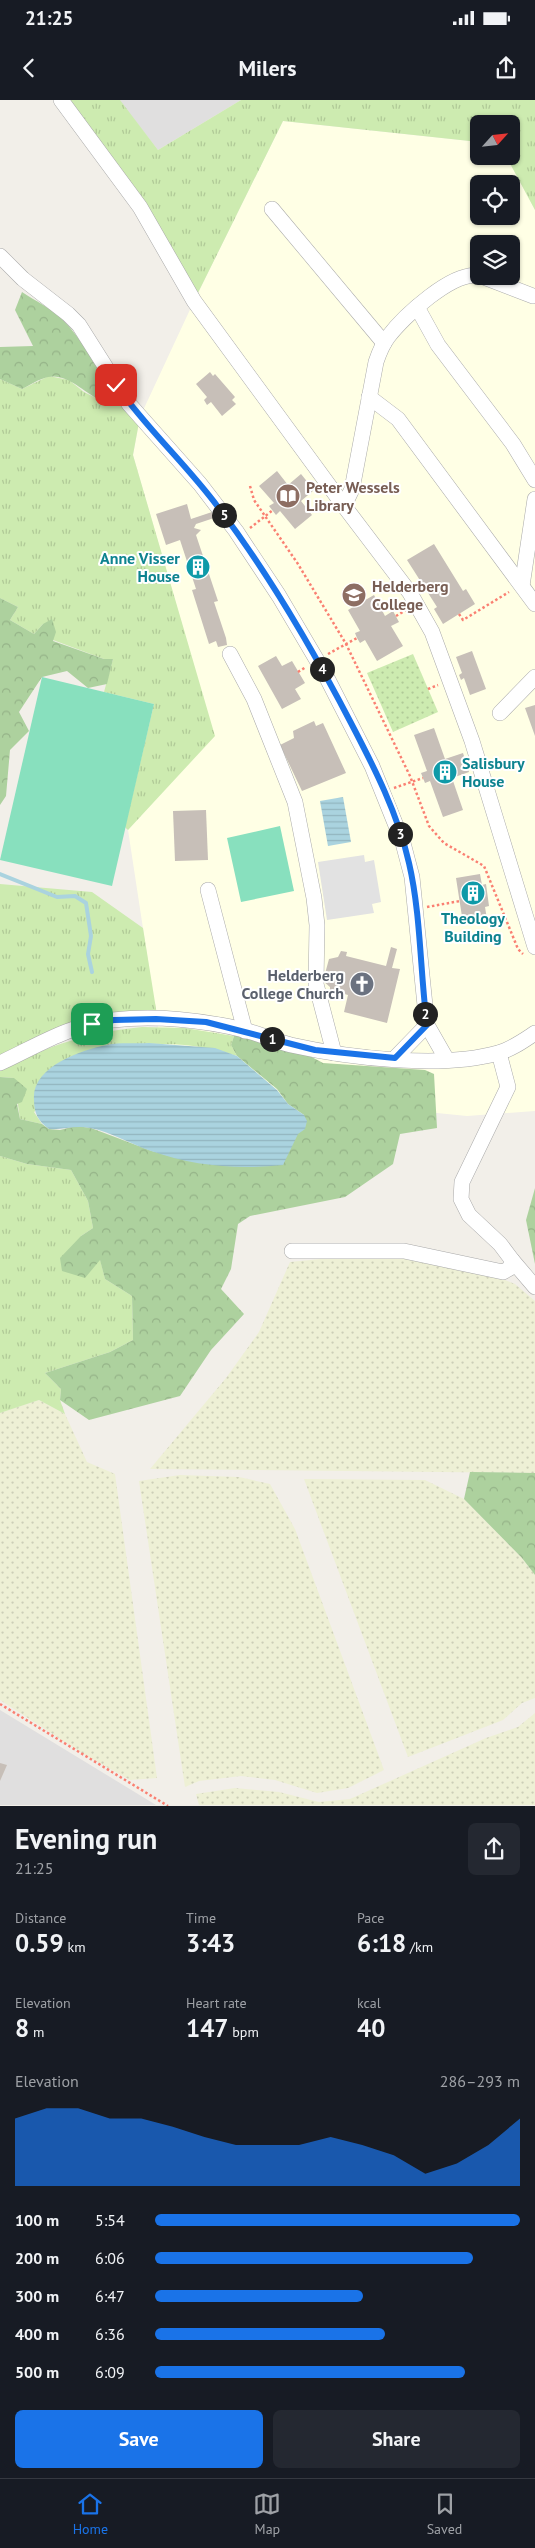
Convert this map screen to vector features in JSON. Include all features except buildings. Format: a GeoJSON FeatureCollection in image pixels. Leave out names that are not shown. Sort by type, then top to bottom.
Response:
{"type":"FeatureCollection","features":[{"type":"Feature","properties":{"kind":"street"},"geometry":{"type":"LineString","coordinates":[[61,100],[140,207],[194,301],[410,593],[432,632],[472,741],[532,953]]}},
{"type":"Feature","properties":{"kind":"street"},"geometry":{"type":"LineString","coordinates":[[272,209],[384,342]]}},
{"type":"Feature","properties":{"kind":"street"},"geometry":{"type":"LineString","coordinates":[[0,256],[23,279],[68,314],[79,326],[129,404],[218,506],[279,596],[329,682],[381,786],[409,862],[416,909],[427,1025],[447,1060]]}},
{"type":"Feature","properties":{"kind":"street"},"geometry":{"type":"LineString","coordinates":[[344,506],[352,489],[376,362],[384,342],[417,307],[456,278],[470,274]]}},
{"type":"Feature","properties":{"kind":"street"},"geometry":{"type":"LineString","coordinates":[[504,285],[533,296]]}},
{"type":"Feature","properties":{"kind":"street"},"geometry":{"type":"LineString","coordinates":[[417,307],[438,345],[513,444],[535,480]]}},
{"type":"Feature","properties":{"kind":"street"},"geometry":{"type":"LineString","coordinates":[[369,397],[398,419],[535,604]]}},
{"type":"Feature","properties":{"kind":"street"},"geometry":{"type":"LineString","coordinates":[[522,585],[535,499]]}},
{"type":"Feature","properties":{"kind":"street"},"geometry":{"type":"LineString","coordinates":[[230,654],[254,699],[295,802],[314,898],[317,925],[316,984],[334,1052]]}},
{"type":"Feature","properties":{"kind":"street"},"geometry":{"type":"LineString","coordinates":[[500,713],[535,677]]}},
{"type":"Feature","properties":{"kind":"street"},"geometry":{"type":"LineString","coordinates":[[208,890],[245,1031]]}},
{"type":"Feature","properties":{"kind":"street"},"geometry":{"type":"LineString","coordinates":[[0,1063],[66,1030],[114,1020],[156,1019],[206,1022],[289,1044],[334,1052],[395,1058],[447,1060],[463,1060],[499,1053],[514,1047],[535,1034]]}},
{"type":"Feature","properties":{"kind":"street"},"geometry":{"type":"LineString","coordinates":[[395,1058],[427,1025]]}},
{"type":"Feature","properties":{"kind":"street"},"geometry":{"type":"LineString","coordinates":[[499,1053],[508,1087],[462,1182],[461,1199],[475,1222],[500,1244],[535,1287]]}},
{"type":"Feature","properties":{"kind":"street"},"geometry":{"type":"LineString","coordinates":[[292,1251],[404,1251],[503,1272],[510,1268],[512,1260]]}},
{"type":"Feature","properties":{"kind":"path"},"geometry":{"type":"LineString","coordinates":[[250,486],[254,500],[298,564],[346,644],[412,781],[425,819],[433,833],[444,843],[481,863],[486,870],[518,949],[532,953]]}},
{"type":"Feature","properties":{"kind":"path"},"geometry":{"type":"LineString","coordinates":[[256,523],[273,510]]}},
{"type":"Feature","properties":{"kind":"path"},"geometry":{"type":"LineString","coordinates":[[459,614],[463,620],[522,585]]}},
{"type":"Feature","properties":{"kind":"path"},"geometry":{"type":"LineString","coordinates":[[326,655],[358,638]]}},
{"type":"Feature","properties":{"kind":"path"},"geometry":{"type":"LineString","coordinates":[[392,788],[423,778]]}},
{"type":"Feature","properties":{"kind":"path"},"geometry":{"type":"LineString","coordinates":[[416,909],[460,901]]}},
{"type":"Feature","properties":{"kind":"path"},"geometry":{"type":"LineString","coordinates":[[0,1704],[168,1806]]}},
{"type":"Feature","properties":{"kind":"shaded area"},"geometry":{"type":"Polygon","coordinates":[[[119,100],[241,100],[158,150],[119,100]]]}},
{"type":"Feature","properties":{"kind":"shaded area","name":"Helderberg College"},"geometry":{"type":"Polygon","coordinates":[[[283,121],[470,141],[470,165],[511,165],[516,175],[470,175],[470,225],[520,225],[520,182],[535,210],[535,1111],[467,1116],[167,1086],[128,830],[214,735],[133,455],[140,417],[194,301],[283,121]]]}},
{"type":"Feature","properties":{"kind":"shaded area"},"geometry":{"type":"Polygon","coordinates":[[[364,855],[365,862],[374,860],[381,902],[372,904],[374,913],[327,920],[318,862],[364,855]]]}},
{"type":"Feature","properties":{"kind":"shaded area"},"geometry":{"type":"Polygon","coordinates":[[[418,1255],[470,1266],[515,1284],[535,1301],[535,1473],[150,1469],[226,1378],[259,1332],[290,1262],[351,1256],[418,1255]]]}},
{"type":"Feature","properties":{"kind":"shaded area"},"geometry":{"type":"Polygon","coordinates":[[[39,1400],[65,1414],[87,1462],[115,1474],[157,1778],[130,1780],[82,1753],[0,1700],[0,1413],[39,1400]]]}},
{"type":"Feature","properties":{"kind":"shaded area"},"geometry":{"type":"Polygon","coordinates":[[[180,1475],[239,1477],[270,1484],[295,1529],[384,1770],[348,1788],[317,1793],[275,1780],[241,1776],[199,1781],[185,1787],[139,1481],[180,1475]]]}},
{"type":"Feature","properties":{"kind":"shaded area"},"geometry":{"type":"Polygon","coordinates":[[[304,1479],[425,1480],[464,1499],[522,1558],[535,1575],[535,1698],[522,1703],[503,1720],[408,1757],[304,1479]]]}},
{"type":"Feature","properties":{"kind":"shaded area"},"geometry":{"type":"Polygon","coordinates":[[[0,1710],[156,1805],[0,1805],[0,1710]]]}},
{"type":"Feature","properties":{"kind":"shaded area"},"geometry":{"type":"Polygon","coordinates":[[[535,1713],[535,1805],[199,1805],[196,1794],[235,1788],[279,1792],[319,1802],[350,1799],[486,1738],[518,1727],[535,1713]]]}},
{"type":"Feature","properties":{"kind":"green space"},"geometry":{"type":"Polygon","coordinates":[[[61,100],[120,100],[158,150],[241,100],[535,100],[535,210],[520,182],[520,175],[516,175],[511,165],[520,165],[520,115],[470,115],[470,141],[283,121],[194,301],[61,100]]]}},
{"type":"Feature","properties":{"kind":"green space"},"geometry":{"type":"Polygon","coordinates":[[[22,292],[53,311],[62,319],[89,353],[110,391],[98,399],[68,380],[55,376],[45,378],[22,389],[0,379],[0,347],[33,346],[15,310],[22,292]]]}},
{"type":"Feature","properties":{"kind":"green space"},"geometry":{"type":"Polygon","coordinates":[[[49,376],[69,380],[84,392],[98,399],[117,385],[140,417],[133,455],[215,736],[128,830],[125,827],[154,704],[104,692],[113,659],[104,659],[53,640],[43,624],[34,634],[10,620],[18,607],[0,598],[0,379],[22,389],[49,376]]]}},
{"type":"Feature","properties":{"kind":"green space"},"geometry":{"type":"Polygon","coordinates":[[[0,598],[18,607],[10,620],[34,634],[43,624],[52,619],[56,632],[53,641],[104,659],[113,659],[107,684],[88,688],[67,671],[42,677],[19,712],[29,731],[10,750],[6,796],[0,805],[0,598]]]}},
{"type":"Feature","properties":{"kind":"green space"},"geometry":{"type":"Polygon","coordinates":[[[413,654],[438,712],[393,732],[367,673],[413,654]]]}},
{"type":"Feature","properties":{"kind":"green space"},"geometry":{"type":"Polygon","coordinates":[[[42,677],[154,704],[112,886],[0,860],[42,677]]]}},
{"type":"Feature","properties":{"kind":"green space"},"geometry":{"type":"Polygon","coordinates":[[[280,826],[294,891],[241,902],[227,838],[280,826]]]}},
{"type":"Feature","properties":{"kind":"green space"},"geometry":{"type":"Polygon","coordinates":[[[0,884],[92,892],[143,928],[157,1015],[115,1015],[0,1058],[0,884]]]}},
{"type":"Feature","properties":{"kind":"green space"},"geometry":{"type":"Polygon","coordinates":[[[142,1027],[185,1028],[234,1036],[231,1045],[237,1056],[189,1045],[107,1045],[34,1112],[42,1124],[20,1119],[14,1078],[0,1077],[0,1070],[68,1041],[142,1027]]]}},
{"type":"Feature","properties":{"kind":"green space"},"geometry":{"type":"Polygon","coordinates":[[[249,1034],[289,1045],[323,1063],[425,1070],[434,1074],[437,1128],[400,1134],[393,1164],[345,1197],[250,1216],[238,1224],[231,1269],[221,1289],[244,1314],[211,1350],[180,1396],[89,1420],[60,1400],[61,1389],[45,1373],[110,1352],[133,1340],[132,1296],[105,1279],[100,1260],[85,1278],[62,1271],[60,1258],[81,1236],[93,1228],[88,1201],[71,1170],[27,1164],[0,1156],[0,1077],[14,1078],[27,1089],[22,1102],[17,1104],[20,1119],[42,1124],[49,1129],[60,1130],[76,1126],[91,1128],[152,1151],[177,1158],[304,1115],[288,1104],[277,1089],[237,1056],[231,1045],[234,1036],[249,1034]]]}},
{"type":"Feature","properties":{"kind":"green space"},"geometry":{"type":"Polygon","coordinates":[[[0,1156],[27,1164],[71,1170],[88,1201],[93,1228],[81,1236],[100,1259],[105,1279],[132,1296],[133,1340],[110,1352],[45,1373],[61,1389],[60,1400],[65,1414],[39,1400],[0,1413],[0,1156]]]}},
{"type":"Feature","properties":{"kind":"green space"},"geometry":{"type":"Polygon","coordinates":[[[535,1188],[535,1264],[526,1220],[535,1188]]]}},
{"type":"Feature","properties":{"kind":"green space"},"geometry":{"type":"Polygon","coordinates":[[[470,1472],[535,1473],[535,1575],[522,1558],[464,1499],[470,1472]]]}},
{"type":"Feature","properties":{"kind":"water"},"geometry":{"type":"Polygon","coordinates":[[[343,797],[351,842],[328,846],[320,801],[343,797]]]}},
{"type":"Feature","properties":{"kind":"water"},"geometry":{"type":"Polygon","coordinates":[[[149,1043],[215,1048],[237,1056],[277,1090],[288,1104],[304,1115],[307,1121],[305,1129],[298,1134],[283,1165],[216,1166],[167,1156],[90,1128],[49,1129],[39,1120],[34,1105],[35,1088],[40,1078],[49,1069],[72,1056],[96,1047],[149,1043]]]}},
{"type":"Feature","properties":{"kind":"waterway"},"geometry":{"type":"LineString","coordinates":[[0,874],[57,897],[75,896],[86,903],[91,936],[88,954],[92,972]]}},
{"type":"Feature","properties":{"kind":"place","name":"Peter Wessels Library"},"geometry":{"type":"Point","coordinates":[288,496]}},
{"type":"Feature","properties":{"kind":"place","name":"Anne Visser House"},"geometry":{"type":"Point","coordinates":[198,567]}},
{"type":"Feature","properties":{"kind":"place","name":"Helderberg College"},"geometry":{"type":"Point","coordinates":[354,595]}},
{"type":"Feature","properties":{"kind":"place","name":"Salisbury House"},"geometry":{"type":"Point","coordinates":[445,772]}},
{"type":"Feature","properties":{"kind":"place","name":"Theology Building"},"geometry":{"type":"Point","coordinates":[473,893]}},
{"type":"Feature","properties":{"kind":"place","name":"Helderberg College Church"},"geometry":{"type":"Point","coordinates":[362,984]}},
{"type":"Feature","properties":{"kind":"route"},"geometry":{"type":"LineString","coordinates":[[92,1024],[114,1020],[156,1019],[206,1022],[315,1050],[395,1058],[427,1025],[416,909],[409,862],[389,804],[363,746],[303,636],[236,531],[200,484],[129,404],[116,385]]}}]}
